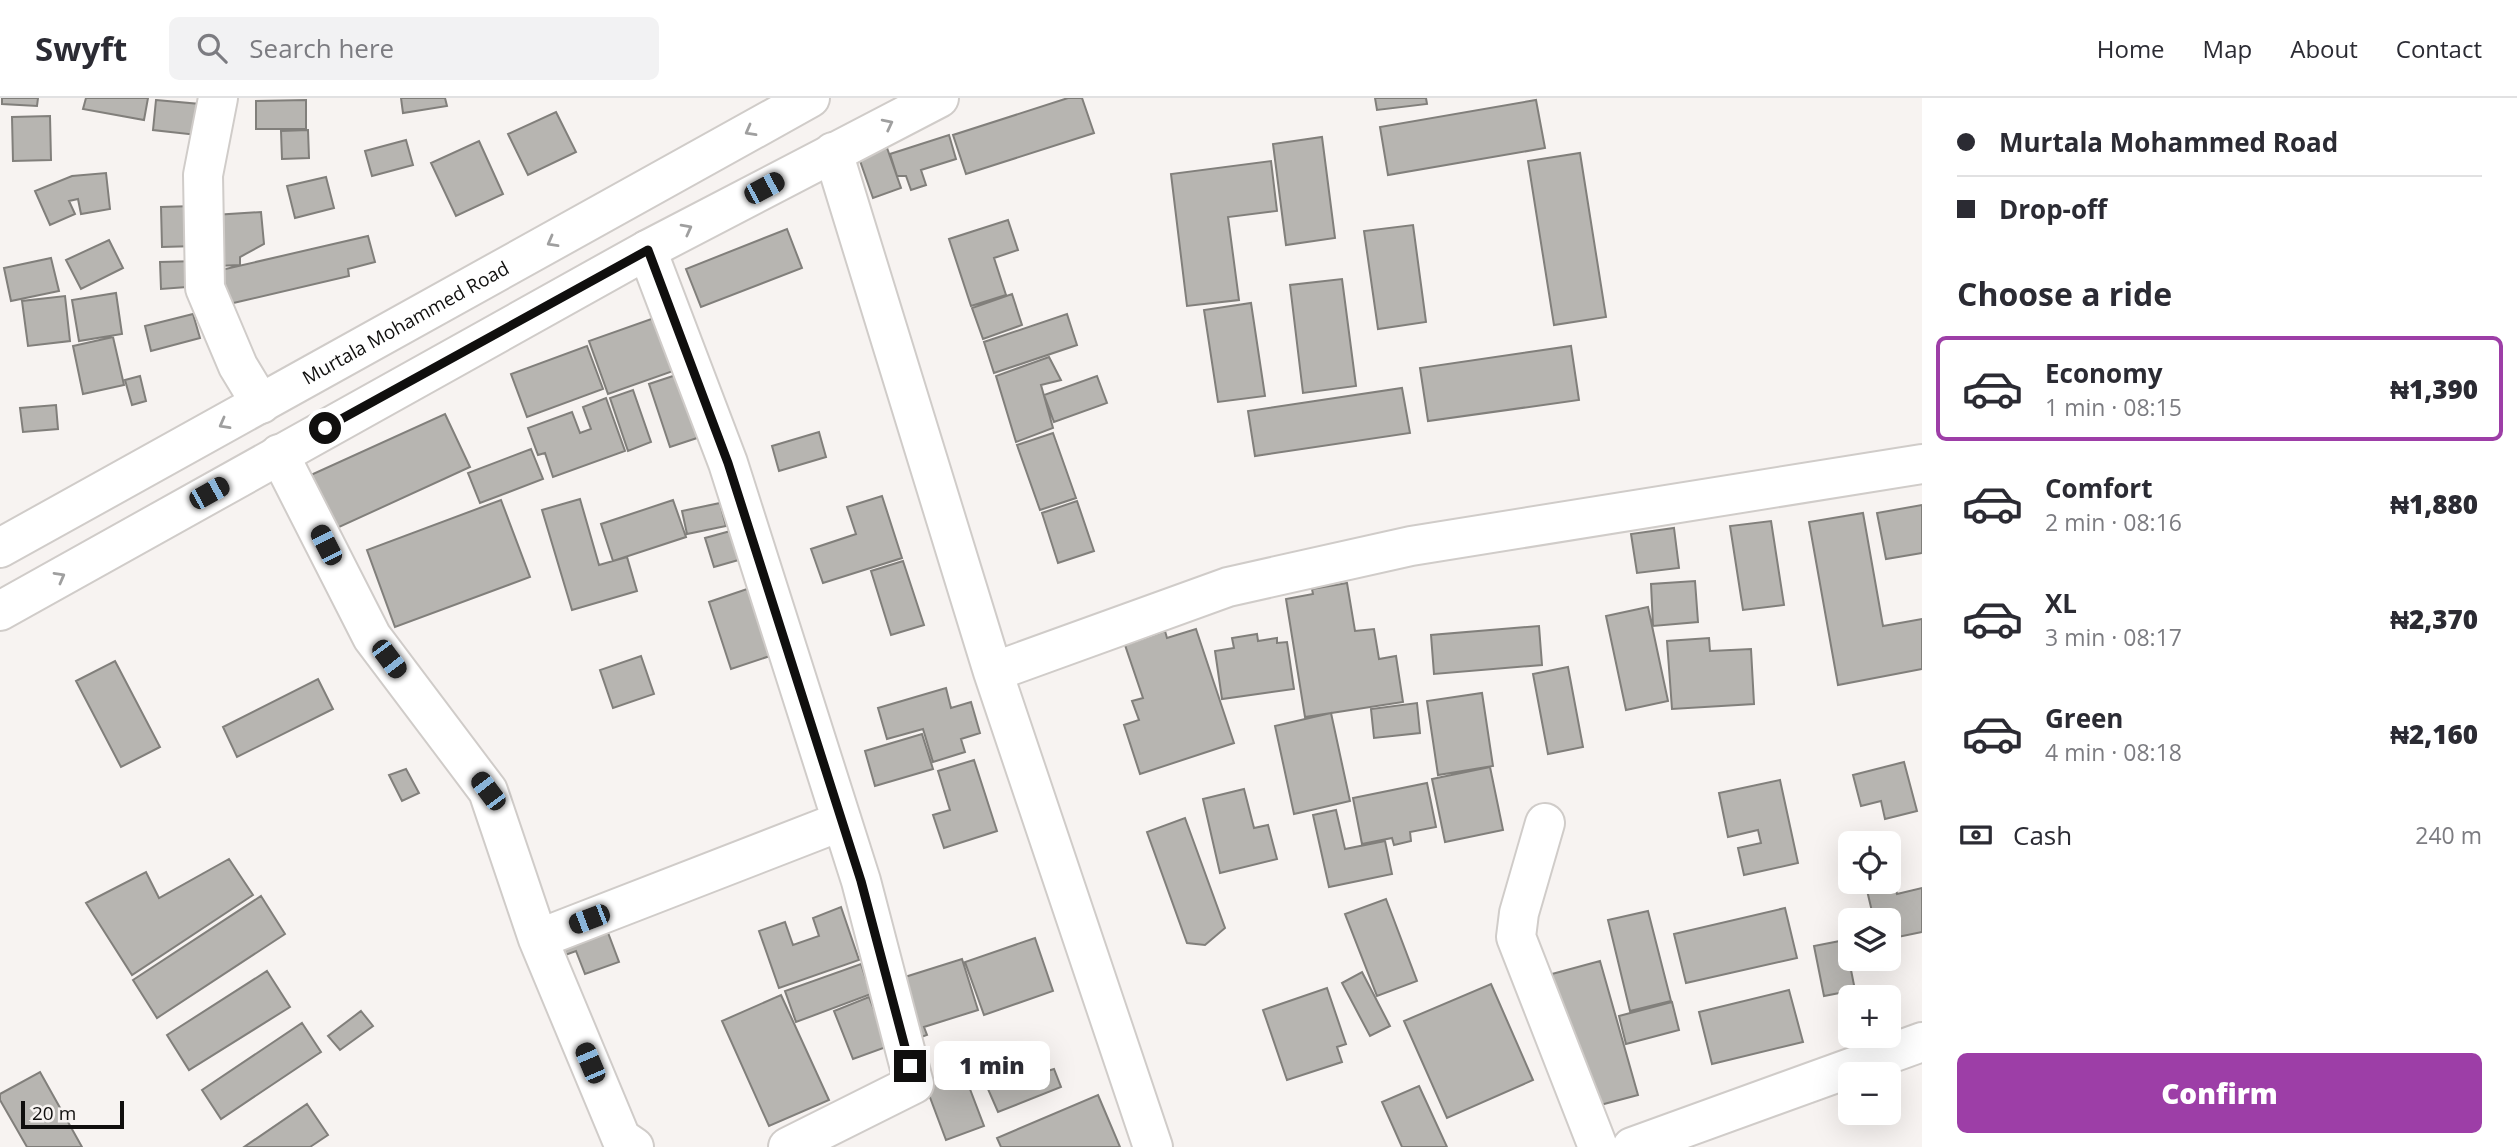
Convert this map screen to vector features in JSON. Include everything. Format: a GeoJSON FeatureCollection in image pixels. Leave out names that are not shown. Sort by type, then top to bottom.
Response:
{"type":"FeatureCollection","features":[{"type":"Feature","properties":{"kind":"street"},"geometry":{"type":"LineString","coordinates":[[218,98],[203,175],[205,288],[238,366],[261,404]]}},
{"type":"Feature","properties":{"kind":"street","name":"Murtala Mohammed Road"},"geometry":{"type":"LineString","coordinates":[[0,548],[810,98]]}},
{"type":"Feature","properties":{"kind":"street"},"geometry":{"type":"LineString","coordinates":[[0,611],[648,250],[939,98]]}},
{"type":"Feature","properties":{"kind":"street"},"geometry":{"type":"LineString","coordinates":[[833,152],[993,672],[1153,1147]]}},
{"type":"Feature","properties":{"kind":"street"},"geometry":{"type":"LineString","coordinates":[[648,250],[728,463],[861,881],[914,1084],[788,1147]]}},
{"type":"Feature","properties":{"kind":"street"},"geometry":{"type":"LineString","coordinates":[[279,454],[372,637],[488,791],[538,939],[621,1138],[634,1147]]}},
{"type":"Feature","properties":{"kind":"street"},"geometry":{"type":"LineString","coordinates":[[993,672],[1228,587],[1398,549],[1922,464]]}},
{"type":"Feature","properties":{"kind":"street"},"geometry":{"type":"LineString","coordinates":[[538,939],[842,821]]}},
{"type":"Feature","properties":{"kind":"street"},"geometry":{"type":"LineString","coordinates":[[1545,823],[1519,913],[1516,937],[1598,1147]]}},
{"type":"Feature","properties":{"kind":"street"},"geometry":{"type":"LineString","coordinates":[[1632,1147],[1922,1042]]}},
{"type":"Feature","properties":{"kind":"building"},"geometry":{"type":"Polygon","coordinates":[[[2,98],[38,98],[37,106],[2,104],[2,98]]]}},
{"type":"Feature","properties":{"kind":"building"},"geometry":{"type":"Polygon","coordinates":[[[86,98],[148,98],[144,120],[83,109],[86,98]]]}},
{"type":"Feature","properties":{"kind":"building"},"geometry":{"type":"Polygon","coordinates":[[[401,98],[445,98],[447,106],[403,113],[401,98]]]}},
{"type":"Feature","properties":{"kind":"building"},"geometry":{"type":"Polygon","coordinates":[[[1068,98],[1082,98],[1094,133],[966,174],[953,135],[1068,98]]]}},
{"type":"Feature","properties":{"kind":"building"},"geometry":{"type":"Polygon","coordinates":[[[1375,98],[1426,98],[1427,104],[1377,110],[1375,98]]]}},
{"type":"Feature","properties":{"kind":"building"},"geometry":{"type":"Polygon","coordinates":[[[156,100],[200,104],[197,135],[153,130],[156,100]]]}},
{"type":"Feature","properties":{"kind":"building"},"geometry":{"type":"Polygon","coordinates":[[[306,100],[306,129],[256,129],[256,101],[306,100]]]}},
{"type":"Feature","properties":{"kind":"building"},"geometry":{"type":"Polygon","coordinates":[[[1536,100],[1545,148],[1388,175],[1380,127],[1536,100]]]}},
{"type":"Feature","properties":{"kind":"building"},"geometry":{"type":"Polygon","coordinates":[[[556,112],[576,152],[528,175],[508,134],[556,112]]]}},
{"type":"Feature","properties":{"kind":"building"},"geometry":{"type":"Polygon","coordinates":[[[50,116],[51,160],[13,161],[12,117],[50,116]]]}},
{"type":"Feature","properties":{"kind":"building"},"geometry":{"type":"Polygon","coordinates":[[[308,130],[309,158],[282,159],[281,131],[308,130]]]}},
{"type":"Feature","properties":{"kind":"building"},"geometry":{"type":"Polygon","coordinates":[[[949,135],[956,159],[921,170],[926,185],[911,190],[906,176],[897,176],[890,154],[949,135]]]}},
{"type":"Feature","properties":{"kind":"building"},"geometry":{"type":"Polygon","coordinates":[[[1322,137],[1335,238],[1286,245],[1273,144],[1322,137]]]}},
{"type":"Feature","properties":{"kind":"building"},"geometry":{"type":"Polygon","coordinates":[[[406,140],[413,165],[372,176],[365,151],[406,140]]]}},
{"type":"Feature","properties":{"kind":"building"},"geometry":{"type":"Polygon","coordinates":[[[479,141],[503,194],[456,216],[431,163],[479,141]]]}},
{"type":"Feature","properties":{"kind":"building"},"geometry":{"type":"Polygon","coordinates":[[[886,145],[901,188],[873,198],[858,155],[886,145]]]}},
{"type":"Feature","properties":{"kind":"building"},"geometry":{"type":"Polygon","coordinates":[[[1580,153],[1606,317],[1554,325],[1528,161],[1580,153]]]}},
{"type":"Feature","properties":{"kind":"building"},"geometry":{"type":"Polygon","coordinates":[[[1271,161],[1277,211],[1228,217],[1239,300],[1187,306],[1171,174],[1271,161]]]}},
{"type":"Feature","properties":{"kind":"building"},"geometry":{"type":"Polygon","coordinates":[[[106,173],[110,209],[81,214],[78,199],[69,201],[75,214],[50,225],[35,191],[72,176],[106,173]]]}},
{"type":"Feature","properties":{"kind":"building"},"geometry":{"type":"Polygon","coordinates":[[[326,177],[334,208],[295,218],[287,186],[326,177]]]}},
{"type":"Feature","properties":{"kind":"building"},"geometry":{"type":"Polygon","coordinates":[[[194,206],[196,246],[162,247],[161,207],[194,206]]]}},
{"type":"Feature","properties":{"kind":"building"},"geometry":{"type":"Polygon","coordinates":[[[261,212],[264,244],[240,257],[240,265],[217,266],[214,215],[261,212]]]}},
{"type":"Feature","properties":{"kind":"building"},"geometry":{"type":"Polygon","coordinates":[[[1008,220],[1018,250],[994,258],[1006,295],[971,306],[949,239],[1008,220]]]}},
{"type":"Feature","properties":{"kind":"building"},"geometry":{"type":"Polygon","coordinates":[[[1413,225],[1426,322],[1378,329],[1364,231],[1413,225]]]}},
{"type":"Feature","properties":{"kind":"building"},"geometry":{"type":"Polygon","coordinates":[[[787,229],[802,268],[701,307],[686,269],[787,229]]]}},
{"type":"Feature","properties":{"kind":"building"},"geometry":{"type":"Polygon","coordinates":[[[368,236],[375,262],[348,269],[349,276],[229,304],[221,270],[368,236]]]}},
{"type":"Feature","properties":{"kind":"building"},"geometry":{"type":"Polygon","coordinates":[[[109,240],[123,268],[81,289],[66,260],[109,240]]]}},
{"type":"Feature","properties":{"kind":"building"},"geometry":{"type":"Polygon","coordinates":[[[51,258],[59,291],[11,301],[4,268],[51,258]]]}},
{"type":"Feature","properties":{"kind":"building"},"geometry":{"type":"Polygon","coordinates":[[[198,261],[200,286],[161,289],[160,262],[198,261]]]}},
{"type":"Feature","properties":{"kind":"building"},"geometry":{"type":"Polygon","coordinates":[[[1342,279],[1356,386],[1303,393],[1290,285],[1342,279]]]}},
{"type":"Feature","properties":{"kind":"building"},"geometry":{"type":"Polygon","coordinates":[[[116,293],[122,334],[79,341],[72,300],[116,293]]]}},
{"type":"Feature","properties":{"kind":"building"},"geometry":{"type":"Polygon","coordinates":[[[1012,294],[1022,325],[983,339],[972,308],[1012,294]]]}},
{"type":"Feature","properties":{"kind":"building"},"geometry":{"type":"Polygon","coordinates":[[[65,296],[70,341],[28,346],[22,301],[65,296]]]}},
{"type":"Feature","properties":{"kind":"building"},"geometry":{"type":"Polygon","coordinates":[[[1251,303],[1265,396],[1218,402],[1204,310],[1251,303]]]}},
{"type":"Feature","properties":{"kind":"building"},"geometry":{"type":"Polygon","coordinates":[[[193,314],[200,338],[151,351],[145,326],[193,314]]]}},
{"type":"Feature","properties":{"kind":"building"},"geometry":{"type":"Polygon","coordinates":[[[1067,314],[1077,345],[994,373],[984,342],[1067,314]]]}},
{"type":"Feature","properties":{"kind":"building"},"geometry":{"type":"Polygon","coordinates":[[[657,317],[676,370],[608,394],[589,341],[657,317]]]}},
{"type":"Feature","properties":{"kind":"building"},"geometry":{"type":"Polygon","coordinates":[[[113,337],[124,385],[83,394],[73,346],[113,337]]]}},
{"type":"Feature","properties":{"kind":"building"},"geometry":{"type":"Polygon","coordinates":[[[587,346],[603,389],[527,417],[511,374],[587,346]]]}},
{"type":"Feature","properties":{"kind":"building"},"geometry":{"type":"Polygon","coordinates":[[[1571,346],[1579,400],[1428,421],[1420,368],[1571,346]]]}},
{"type":"Feature","properties":{"kind":"building"},"geometry":{"type":"Polygon","coordinates":[[[1049,357],[1061,380],[1041,385],[1053,428],[1016,442],[996,376],[1049,357]]]}},
{"type":"Feature","properties":{"kind":"building"},"geometry":{"type":"Polygon","coordinates":[[[679,374],[700,437],[670,447],[649,384],[679,374]]]}},
{"type":"Feature","properties":{"kind":"building"},"geometry":{"type":"Polygon","coordinates":[[[140,376],[146,401],[132,405],[125,380],[140,376]]]}},
{"type":"Feature","properties":{"kind":"building"},"geometry":{"type":"Polygon","coordinates":[[[1097,376],[1107,403],[1054,422],[1044,395],[1097,376]]]}},
{"type":"Feature","properties":{"kind":"building"},"geometry":{"type":"Polygon","coordinates":[[[1402,388],[1410,433],[1255,456],[1248,411],[1402,388]]]}},
{"type":"Feature","properties":{"kind":"building"},"geometry":{"type":"Polygon","coordinates":[[[633,390],[651,442],[628,451],[610,398],[633,390]]]}},
{"type":"Feature","properties":{"kind":"building"},"geometry":{"type":"Polygon","coordinates":[[[606,398],[625,451],[553,477],[545,453],[538,455],[528,428],[572,412],[580,433],[591,429],[583,407],[606,398]]]}},
{"type":"Feature","properties":{"kind":"building"},"geometry":{"type":"Polygon","coordinates":[[[56,405],[58,429],[23,432],[20,408],[56,405]]]}},
{"type":"Feature","properties":{"kind":"building"},"geometry":{"type":"Polygon","coordinates":[[[445,414],[470,467],[326,533],[302,479],[445,414]]]}},
{"type":"Feature","properties":{"kind":"building"},"geometry":{"type":"Polygon","coordinates":[[[819,432],[826,457],[779,471],[772,446],[819,432]]]}},
{"type":"Feature","properties":{"kind":"building"},"geometry":{"type":"Polygon","coordinates":[[[1053,433],[1076,498],[1040,510],[1017,445],[1053,433]]]}},
{"type":"Feature","properties":{"kind":"building"},"geometry":{"type":"Polygon","coordinates":[[[531,449],[543,479],[480,503],[468,473],[531,449]]]}},
{"type":"Feature","properties":{"kind":"building"},"geometry":{"type":"Polygon","coordinates":[[[882,496],[902,558],[823,583],[811,549],[856,534],[847,507],[882,496]]]}},
{"type":"Feature","properties":{"kind":"building"},"geometry":{"type":"Polygon","coordinates":[[[580,499],[599,565],[627,557],[637,591],[572,610],[542,510],[580,499]]]}},
{"type":"Feature","properties":{"kind":"building"},"geometry":{"type":"Polygon","coordinates":[[[501,500],[530,577],[395,627],[367,550],[501,500]]]}},
{"type":"Feature","properties":{"kind":"building"},"geometry":{"type":"Polygon","coordinates":[[[673,500],[686,537],[613,561],[601,524],[673,500]]]}},
{"type":"Feature","properties":{"kind":"building"},"geometry":{"type":"Polygon","coordinates":[[[1077,501],[1094,551],[1058,563],[1042,513],[1077,501]]]}},
{"type":"Feature","properties":{"kind":"building"},"geometry":{"type":"Polygon","coordinates":[[[720,503],[726,526],[687,534],[682,511],[720,503]]]}},
{"type":"Feature","properties":{"kind":"building"},"geometry":{"type":"Polygon","coordinates":[[[1922,505],[1922,553],[1886,559],[1877,513],[1922,505]]]}},
{"type":"Feature","properties":{"kind":"building"},"geometry":{"type":"Polygon","coordinates":[[[1863,513],[1883,626],[1922,619],[1922,669],[1838,685],[1809,522],[1863,513]]]}},
{"type":"Feature","properties":{"kind":"building"},"geometry":{"type":"Polygon","coordinates":[[[1771,521],[1784,605],[1743,610],[1730,526],[1771,521]]]}},
{"type":"Feature","properties":{"kind":"building"},"geometry":{"type":"Polygon","coordinates":[[[1674,528],[1679,568],[1637,573],[1631,534],[1674,528]]]}},
{"type":"Feature","properties":{"kind":"building"},"geometry":{"type":"Polygon","coordinates":[[[734,530],[742,559],[714,567],[705,538],[734,530]]]}},
{"type":"Feature","properties":{"kind":"building"},"geometry":{"type":"Polygon","coordinates":[[[903,561],[924,625],[891,635],[871,571],[903,561]]]}},
{"type":"Feature","properties":{"kind":"building"},"geometry":{"type":"Polygon","coordinates":[[[1695,581],[1698,622],[1653,626],[1651,584],[1695,581]]]}},
{"type":"Feature","properties":{"kind":"building"},"geometry":{"type":"Polygon","coordinates":[[[1347,583],[1355,631],[1374,629],[1379,659],[1396,656],[1403,702],[1305,717],[1286,599],[1313,594],[1312,589],[1347,583]]]}},
{"type":"Feature","properties":{"kind":"building"},"geometry":{"type":"Polygon","coordinates":[[[750,588],[773,655],[731,669],[709,602],[750,588]]]}},
{"type":"Feature","properties":{"kind":"building"},"geometry":{"type":"Polygon","coordinates":[[[1648,607],[1668,701],[1626,710],[1606,616],[1648,607]]]}},
{"type":"Feature","properties":{"kind":"building"},"geometry":{"type":"Polygon","coordinates":[[[1539,626],[1542,665],[1434,674],[1431,635],[1539,626]]]}},
{"type":"Feature","properties":{"kind":"building"},"geometry":{"type":"Polygon","coordinates":[[[1196,629],[1234,743],[1140,774],[1124,725],[1139,720],[1132,701],[1143,698],[1125,645],[1165,631],[1167,638],[1196,629]]]}},
{"type":"Feature","properties":{"kind":"building"},"geometry":{"type":"Polygon","coordinates":[[[1257,634],[1258,641],[1277,638],[1277,643],[1287,642],[1294,689],[1222,699],[1215,651],[1234,648],[1232,638],[1257,634]]]}},
{"type":"Feature","properties":{"kind":"building"},"geometry":{"type":"Polygon","coordinates":[[[1709,638],[1710,651],[1751,649],[1754,704],[1672,709],[1667,641],[1709,638]]]}},
{"type":"Feature","properties":{"kind":"building"},"geometry":{"type":"Polygon","coordinates":[[[641,656],[654,694],[613,708],[600,670],[641,656]]]}},
{"type":"Feature","properties":{"kind":"building"},"geometry":{"type":"Polygon","coordinates":[[[115,661],[160,747],[121,767],[76,681],[115,661]]]}},
{"type":"Feature","properties":{"kind":"building"},"geometry":{"type":"Polygon","coordinates":[[[1568,667],[1583,747],[1548,754],[1533,674],[1568,667]]]}},
{"type":"Feature","properties":{"kind":"building"},"geometry":{"type":"Polygon","coordinates":[[[318,679],[333,709],[237,757],[223,727],[318,679]]]}},
{"type":"Feature","properties":{"kind":"building"},"geometry":{"type":"Polygon","coordinates":[[[946,688],[951,708],[971,702],[980,733],[961,739],[965,752],[933,762],[923,729],[887,739],[878,708],[946,688]]]}},
{"type":"Feature","properties":{"kind":"building"},"geometry":{"type":"Polygon","coordinates":[[[1482,693],[1493,766],[1438,775],[1427,701],[1482,693]]]}},
{"type":"Feature","properties":{"kind":"building"},"geometry":{"type":"Polygon","coordinates":[[[1417,703],[1420,733],[1374,738],[1371,709],[1417,703]]]}},
{"type":"Feature","properties":{"kind":"building"},"geometry":{"type":"Polygon","coordinates":[[[1331,713],[1350,801],[1294,814],[1275,726],[1331,713]]]}},
{"type":"Feature","properties":{"kind":"building"},"geometry":{"type":"Polygon","coordinates":[[[922,734],[933,769],[875,786],[865,751],[922,734]]]}},
{"type":"Feature","properties":{"kind":"building"},"geometry":{"type":"Polygon","coordinates":[[[974,760],[997,831],[944,848],[933,815],[950,810],[938,771],[974,760]]]}},
{"type":"Feature","properties":{"kind":"building"},"geometry":{"type":"Polygon","coordinates":[[[1904,762],[1917,811],[1885,819],[1881,801],[1861,806],[1853,775],[1904,762]]]}},
{"type":"Feature","properties":{"kind":"building"},"geometry":{"type":"Polygon","coordinates":[[[1490,767],[1503,830],[1445,842],[1432,779],[1490,767]]]}},
{"type":"Feature","properties":{"kind":"building"},"geometry":{"type":"Polygon","coordinates":[[[406,769],[419,793],[402,801],[389,775],[406,769]]]}},
{"type":"Feature","properties":{"kind":"building"},"geometry":{"type":"Polygon","coordinates":[[[1780,780],[1798,863],[1744,875],[1738,848],[1761,843],[1758,830],[1728,837],[1719,793],[1780,780]]]}},
{"type":"Feature","properties":{"kind":"building"},"geometry":{"type":"Polygon","coordinates":[[[1427,783],[1436,827],[1410,832],[1411,841],[1394,845],[1392,838],[1362,844],[1353,798],[1427,783]]]}},
{"type":"Feature","properties":{"kind":"building"},"geometry":{"type":"Polygon","coordinates":[[[1244,789],[1254,828],[1268,825],[1277,859],[1220,873],[1203,799],[1244,789]]]}},
{"type":"Feature","properties":{"kind":"building"},"geometry":{"type":"Polygon","coordinates":[[[1336,810],[1345,849],[1385,841],[1392,874],[1329,887],[1313,815],[1336,810]]]}},
{"type":"Feature","properties":{"kind":"building"},"geometry":{"type":"Polygon","coordinates":[[[1185,818],[1225,928],[1205,945],[1187,943],[1147,832],[1185,818]]]}},
{"type":"Feature","properties":{"kind":"building"},"geometry":{"type":"Polygon","coordinates":[[[229,859],[253,895],[132,975],[86,903],[146,872],[159,898],[229,859]]]}},
{"type":"Feature","properties":{"kind":"building"},"geometry":{"type":"Polygon","coordinates":[[[1922,888],[1922,932],[1901,936],[1901,908],[1871,908],[1868,894],[1901,894],[1922,888]]]}},
{"type":"Feature","properties":{"kind":"building"},"geometry":{"type":"Polygon","coordinates":[[[261,896],[285,934],[157,1018],[133,980],[261,896]]]}},
{"type":"Feature","properties":{"kind":"building"},"geometry":{"type":"Polygon","coordinates":[[[1386,899],[1417,981],[1377,996],[1345,914],[1386,899]]]}},
{"type":"Feature","properties":{"kind":"building"},"geometry":{"type":"Polygon","coordinates":[[[841,907],[859,960],[779,988],[759,931],[785,922],[793,945],[819,936],[813,918],[841,907]]]}},
{"type":"Feature","properties":{"kind":"building"},"geometry":{"type":"Polygon","coordinates":[[[1785,908],[1797,958],[1686,983],[1674,934],[1785,908]]]}},
{"type":"Feature","properties":{"kind":"building"},"geometry":{"type":"Polygon","coordinates":[[[1648,911],[1671,1001],[1630,1011],[1608,920],[1648,911]]]}},
{"type":"Feature","properties":{"kind":"building"},"geometry":{"type":"Polygon","coordinates":[[[604,922],[619,962],[585,974],[576,951],[557,958],[550,942],[604,922]]]}},
{"type":"Feature","properties":{"kind":"building"},"geometry":{"type":"Polygon","coordinates":[[[1035,938],[1053,991],[984,1015],[965,962],[1035,938]]]}},
{"type":"Feature","properties":{"kind":"building"},"geometry":{"type":"Polygon","coordinates":[[[1838,941],[1838,971],[1851,971],[1854,985],[1838,985],[1838,993],[1824,996],[1814,946],[1838,941]]]}},
{"type":"Feature","properties":{"kind":"building"},"geometry":{"type":"Polygon","coordinates":[[[962,959],[978,1010],[924,1027],[927,1035],[907,1042],[889,982],[962,959]]]}},
{"type":"Feature","properties":{"kind":"building"},"geometry":{"type":"Polygon","coordinates":[[[1600,961],[1638,1095],[1589,1108],[1552,974],[1600,961]]]}},
{"type":"Feature","properties":{"kind":"building"},"geometry":{"type":"Polygon","coordinates":[[[861,964],[871,994],[796,1022],[785,991],[861,964]]]}},
{"type":"Feature","properties":{"kind":"building"},"geometry":{"type":"Polygon","coordinates":[[[267,971],[290,1007],[189,1070],[167,1035],[267,971]]]}},
{"type":"Feature","properties":{"kind":"building"},"geometry":{"type":"Polygon","coordinates":[[[1362,972],[1390,1026],[1370,1036],[1342,983],[1362,972]]]}},
{"type":"Feature","properties":{"kind":"building"},"geometry":{"type":"Polygon","coordinates":[[[1491,984],[1533,1080],[1447,1118],[1404,1021],[1491,984]]]}},
{"type":"Feature","properties":{"kind":"building"},"geometry":{"type":"Polygon","coordinates":[[[1327,988],[1346,1044],[1337,1047],[1342,1062],[1287,1080],[1263,1010],[1327,988]]]}},
{"type":"Feature","properties":{"kind":"building"},"geometry":{"type":"Polygon","coordinates":[[[1789,990],[1803,1042],[1712,1064],[1699,1012],[1789,990]]]}},
{"type":"Feature","properties":{"kind":"building"},"geometry":{"type":"Polygon","coordinates":[[[781,995],[829,1100],[769,1126],[722,1021],[781,995]]]}},
{"type":"Feature","properties":{"kind":"building"},"geometry":{"type":"Polygon","coordinates":[[[869,997],[889,1046],[853,1059],[834,1011],[869,997]]]}},
{"type":"Feature","properties":{"kind":"building"},"geometry":{"type":"Polygon","coordinates":[[[1672,1002],[1679,1030],[1626,1044],[1619,1016],[1672,1002]]]}},
{"type":"Feature","properties":{"kind":"building"},"geometry":{"type":"Polygon","coordinates":[[[361,1011],[373,1026],[340,1050],[328,1036],[361,1011]]]}},
{"type":"Feature","properties":{"kind":"building"},"geometry":{"type":"Polygon","coordinates":[[[302,1023],[321,1052],[221,1119],[202,1090],[302,1023]]]}},
{"type":"Feature","properties":{"kind":"building"},"geometry":{"type":"Polygon","coordinates":[[[1036,1051],[1044,1072],[1054,1069],[1061,1087],[998,1112],[981,1073],[1036,1051]]]}},
{"type":"Feature","properties":{"kind":"building"},"geometry":{"type":"Polygon","coordinates":[[[40,1072],[82,1147],[27,1147],[0,1100],[0,1094],[40,1072]]]}},
{"type":"Feature","properties":{"kind":"building"},"geometry":{"type":"Polygon","coordinates":[[[957,1072],[962,1086],[968,1084],[984,1126],[946,1140],[925,1084],[957,1072]]]}},
{"type":"Feature","properties":{"kind":"building"},"geometry":{"type":"Polygon","coordinates":[[[1419,1086],[1447,1147],[1402,1147],[1382,1102],[1419,1086]]]}},
{"type":"Feature","properties":{"kind":"building"},"geometry":{"type":"Polygon","coordinates":[[[1098,1095],[1120,1147],[1001,1147],[997,1138],[1098,1095]]]}},
{"type":"Feature","properties":{"kind":"building"},"geometry":{"type":"Polygon","coordinates":[[[307,1104],[328,1135],[310,1147],[244,1147],[307,1104]]]}},
{"type":"Feature","properties":{"kind":"route"},"geometry":{"type":"LineString","coordinates":[[325,428],[648,250],[728,463],[861,881],[910,1066]]}}]}
